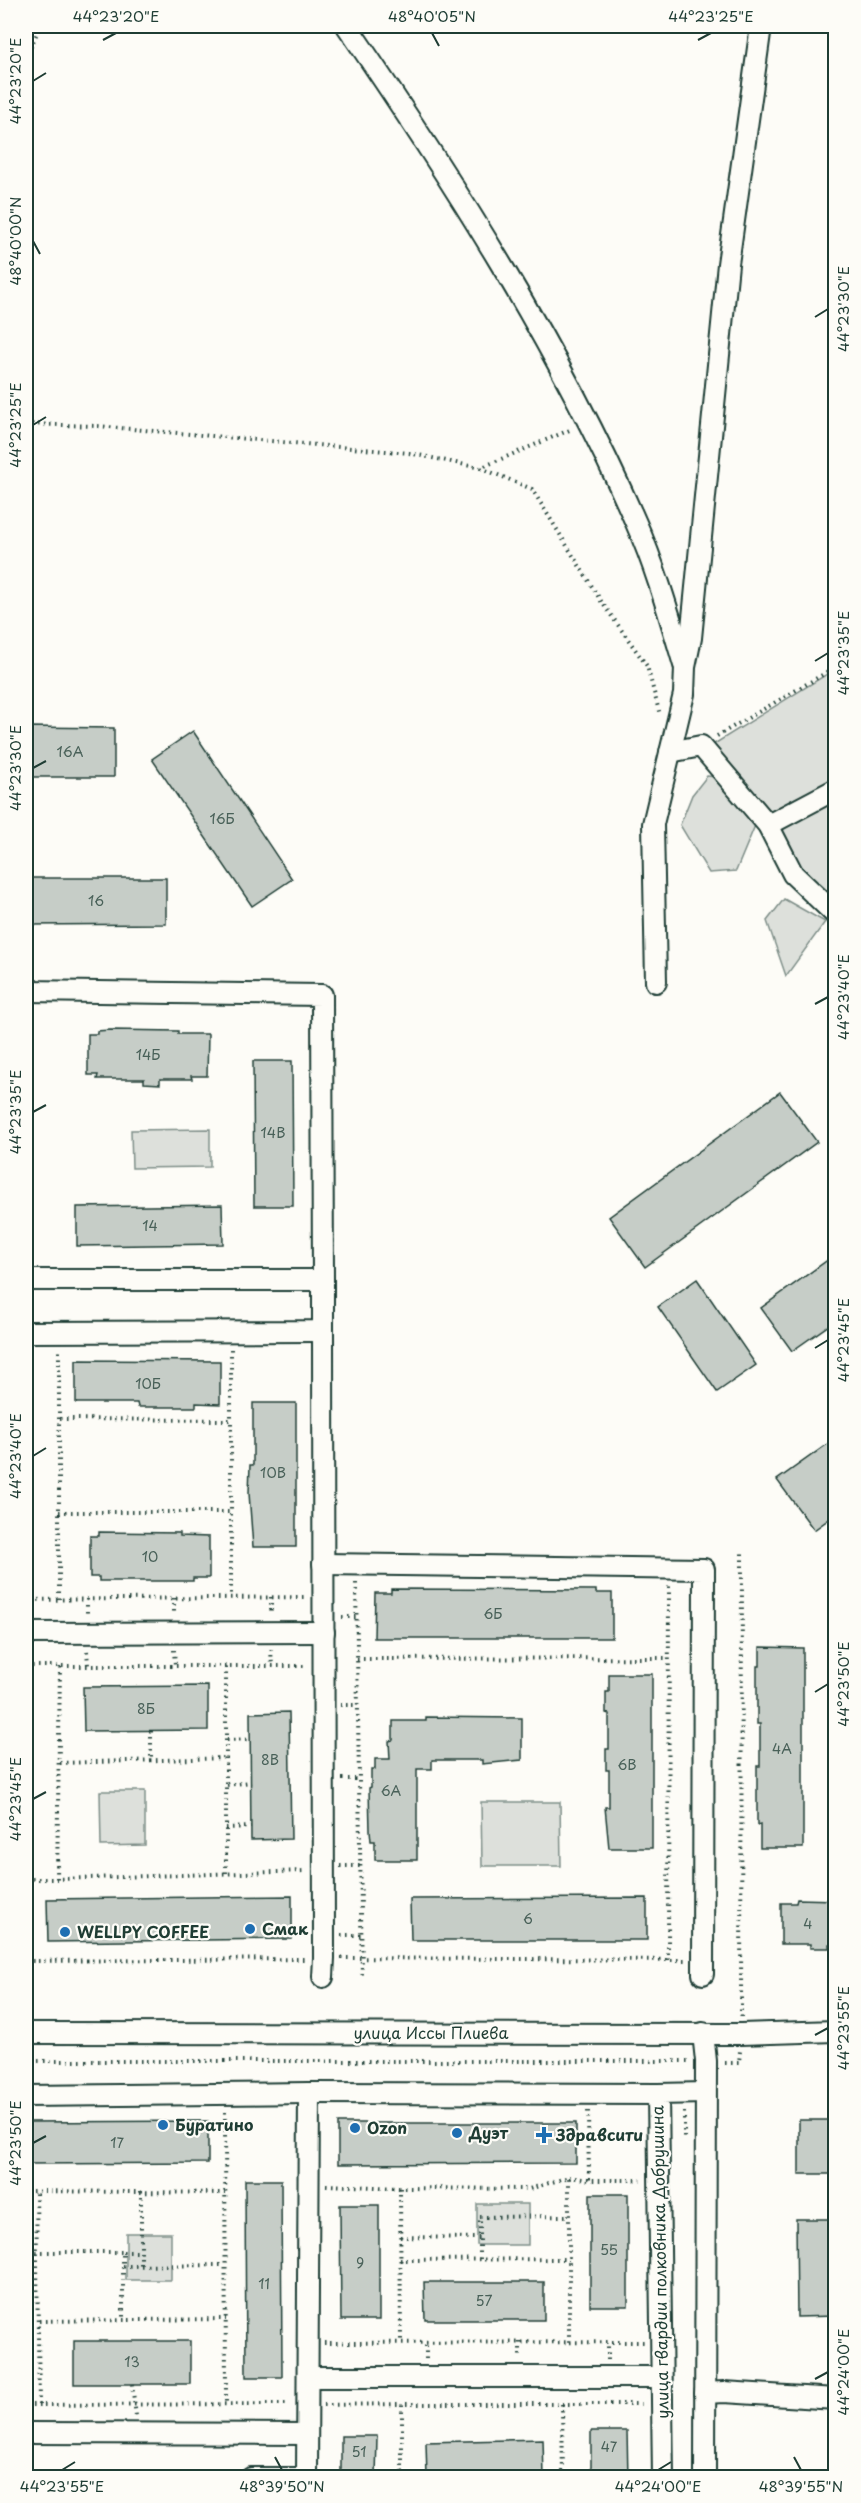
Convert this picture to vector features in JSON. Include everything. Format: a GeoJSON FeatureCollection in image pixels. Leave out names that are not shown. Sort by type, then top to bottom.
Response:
{"type":"FeatureCollection","features":[{"type":"Feature","properties":{"kind":"street"},"geometry":{"type":"LineString","coordinates":[[346,26],[387,85],[507,274],[587,421],[637,525],[685,667]]}},
{"type":"Feature","properties":{"kind":"street"},"geometry":{"type":"LineString","coordinates":[[656,982],[653,824],[684,694],[685,667],[694,615],[728,264],[761,26]]}},
{"type":"Feature","properties":{"kind":"street"},"geometry":{"type":"LineString","coordinates":[[670,752],[701,746],[768,825],[793,874],[836,915]]}},
{"type":"Feature","properties":{"kind":"street"},"geometry":{"type":"LineString","coordinates":[[768,825],[836,789]]}},
{"type":"Feature","properties":{"kind":"street"},"geometry":{"type":"LineString","coordinates":[[26,992],[322,995],[323,1968]]}},
{"type":"Feature","properties":{"kind":"street"},"geometry":{"type":"LineString","coordinates":[[26,1280],[322,1280]]}},
{"type":"Feature","properties":{"kind":"street"},"geometry":{"type":"LineString","coordinates":[[26,1332],[323,1331]]}},
{"type":"Feature","properties":{"kind":"street"},"geometry":{"type":"LineString","coordinates":[[323,1564],[705,1569],[703,1967]]}},
{"type":"Feature","properties":{"kind":"street"},"geometry":{"type":"LineString","coordinates":[[26,1633],[324,1632]]}},
{"type":"Feature","properties":{"kind":"street","name":"улица Иссы Плиева"},"geometry":{"type":"LineString","coordinates":[[26,2032],[741,2034],[836,2031]]}},
{"type":"Feature","properties":{"kind":"street"},"geometry":{"type":"LineString","coordinates":[[703,2033],[713,2062],[705,2093],[705,2478]]}},
{"type":"Feature","properties":{"kind":"street"},"geometry":{"type":"LineString","coordinates":[[26,2096],[309,2093],[658,2094]]}},
{"type":"Feature","properties":{"kind":"street"},"geometry":{"type":"LineString","coordinates":[[251,2478],[307,2477],[309,2093]]}},
{"type":"Feature","properties":{"kind":"street","name":"улица гвардии полковника Добрушина"},"geometry":{"type":"LineString","coordinates":[[663,2478],[658,2094],[705,2093]]}},
{"type":"Feature","properties":{"kind":"street"},"geometry":{"type":"LineString","coordinates":[[308,2377],[660,2377]]}},
{"type":"Feature","properties":{"kind":"street"},"geometry":{"type":"LineString","coordinates":[[705,2393],[724,2392],[836,2399]]}},
{"type":"Feature","properties":{"kind":"street"},"geometry":{"type":"LineString","coordinates":[[26,2433],[307,2434]]}},
{"type":"Feature","properties":{"kind":"path"},"geometry":{"type":"LineString","coordinates":[[26,58],[40,26]]}},
{"type":"Feature","properties":{"kind":"path"},"geometry":{"type":"LineString","coordinates":[[480,468],[561,435],[587,421]]}},
{"type":"Feature","properties":{"kind":"path"},"geometry":{"type":"LineString","coordinates":[[26,424],[97,426],[409,453],[480,468],[532,489],[601,601],[647,666],[661,720]]}},
{"type":"Feature","properties":{"kind":"path"},"geometry":{"type":"LineString","coordinates":[[701,746],[836,667]]}},
{"type":"Feature","properties":{"kind":"path"},"geometry":{"type":"LineString","coordinates":[[59,1332],[59,1599]]}},
{"type":"Feature","properties":{"kind":"path"},"geometry":{"type":"LineString","coordinates":[[231,1332],[231,1598]]}},
{"type":"Feature","properties":{"kind":"path"},"geometry":{"type":"LineString","coordinates":[[60,1419],[231,1420]]}},
{"type":"Feature","properties":{"kind":"path"},"geometry":{"type":"LineString","coordinates":[[59,1512],[231,1512]]}},
{"type":"Feature","properties":{"kind":"path"},"geometry":{"type":"LineString","coordinates":[[713,2062],[739,2062],[741,2034],[742,1553]]}},
{"type":"Feature","properties":{"kind":"path"},"geometry":{"type":"LineString","coordinates":[[356,1564],[362,1977]]}},
{"type":"Feature","properties":{"kind":"path"},"geometry":{"type":"LineString","coordinates":[[668,1960],[669,1568]]}},
{"type":"Feature","properties":{"kind":"path"},"geometry":{"type":"LineString","coordinates":[[26,1600],[323,1597]]}},
{"type":"Feature","properties":{"kind":"path"},"geometry":{"type":"LineString","coordinates":[[357,1659],[669,1658]]}},
{"type":"Feature","properties":{"kind":"path"},"geometry":{"type":"LineString","coordinates":[[26,1666],[309,1666]]}},
{"type":"Feature","properties":{"kind":"path"},"geometry":{"type":"LineString","coordinates":[[57,1879],[60,1667]]}},
{"type":"Feature","properties":{"kind":"path"},"geometry":{"type":"LineString","coordinates":[[226,1667],[226,1873]]}},
{"type":"Feature","properties":{"kind":"path"},"geometry":{"type":"LineString","coordinates":[[151,1731],[151,1760]]}},
{"type":"Feature","properties":{"kind":"path"},"geometry":{"type":"LineString","coordinates":[[227,1740],[250,1739]]}},
{"type":"Feature","properties":{"kind":"path"},"geometry":{"type":"LineString","coordinates":[[60,1763],[227,1758]]}},
{"type":"Feature","properties":{"kind":"path"},"geometry":{"type":"LineString","coordinates":[[227,1785],[251,1782]]}},
{"type":"Feature","properties":{"kind":"path"},"geometry":{"type":"LineString","coordinates":[[226,1828],[251,1827]]}},
{"type":"Feature","properties":{"kind":"path"},"geometry":{"type":"LineString","coordinates":[[26,1879],[310,1871]]}},
{"type":"Feature","properties":{"kind":"path"},"geometry":{"type":"LineString","coordinates":[[26,1961],[323,1968],[361,1958],[668,1960],[703,1967]]}},
{"type":"Feature","properties":{"kind":"path","name":"улица Иссы Плиева"},"geometry":{"type":"LineString","coordinates":[[26,2061],[713,2062]]}},
{"type":"Feature","properties":{"kind":"path"},"geometry":{"type":"LineString","coordinates":[[225,2108],[226,2404]]}},
{"type":"Feature","properties":{"kind":"path"},"geometry":{"type":"LineString","coordinates":[[588,2108],[589,2180]]}},
{"type":"Feature","properties":{"kind":"path"},"geometry":{"type":"LineString","coordinates":[[309,2185],[529,2189],[569,2177],[589,2180],[645,2180]]}},
{"type":"Feature","properties":{"kind":"path"},"geometry":{"type":"LineString","coordinates":[[569,2177],[569,2342]]}},
{"type":"Feature","properties":{"kind":"path"},"geometry":{"type":"LineString","coordinates":[[400,2188],[400,2342]]}},
{"type":"Feature","properties":{"kind":"path"},"geometry":{"type":"LineString","coordinates":[[26,2191],[225,2193]]}},
{"type":"Feature","properties":{"kind":"path"},"geometry":{"type":"LineString","coordinates":[[36,2191],[39,2405]]}},
{"type":"Feature","properties":{"kind":"path"},"geometry":{"type":"LineString","coordinates":[[141,2191],[141,2266]]}},
{"type":"Feature","properties":{"kind":"path"},"geometry":{"type":"LineString","coordinates":[[480,2259],[480,2217],[569,2216]]}},
{"type":"Feature","properties":{"kind":"path"},"geometry":{"type":"LineString","coordinates":[[400,2238],[480,2238]]}},
{"type":"Feature","properties":{"kind":"path"},"geometry":{"type":"LineString","coordinates":[[36,2252],[141,2252]]}},
{"type":"Feature","properties":{"kind":"path"},"geometry":{"type":"LineString","coordinates":[[123,2252],[123,2320]]}},
{"type":"Feature","properties":{"kind":"path"},"geometry":{"type":"LineString","coordinates":[[400,2259],[569,2259]]}},
{"type":"Feature","properties":{"kind":"path"},"geometry":{"type":"LineString","coordinates":[[123,2266],[224,2265]]}},
{"type":"Feature","properties":{"kind":"path"},"geometry":{"type":"LineString","coordinates":[[39,2321],[225,2319]]}},
{"type":"Feature","properties":{"kind":"path"},"geometry":{"type":"LineString","coordinates":[[308,2342],[660,2342]]}},
{"type":"Feature","properties":{"kind":"path"},"geometry":{"type":"LineString","coordinates":[[426,2342],[426,2350]]}},
{"type":"Feature","properties":{"kind":"path"},"geometry":{"type":"LineString","coordinates":[[520,2342],[520,2360]]}},
{"type":"Feature","properties":{"kind":"path"},"geometry":{"type":"LineString","coordinates":[[132,2384],[136,2404],[137,2434]]}},
{"type":"Feature","properties":{"kind":"path"},"geometry":{"type":"LineString","coordinates":[[402,2404],[402,2478]]}},
{"type":"Feature","properties":{"kind":"path"},"geometry":{"type":"LineString","coordinates":[[562,2404],[563,2478]]}},
{"type":"Feature","properties":{"kind":"path"},"geometry":{"type":"LineString","coordinates":[[26,2405],[661,2404]]}},
{"type":"Feature","properties":{"kind":"shaded area"},"geometry":{"type":"Polygon","coordinates":[[[835,669],[835,902],[796,863],[711,746],[835,669]]]}},
{"type":"Feature","properties":{"kind":"shaded area"},"geometry":{"type":"Polygon","coordinates":[[[707,776],[725,778],[756,823],[736,871],[709,873],[680,825],[692,795],[707,776]]]}},
{"type":"Feature","properties":{"kind":"shaded area"},"geometry":{"type":"Polygon","coordinates":[[[784,899],[825,922],[786,976],[767,921],[784,899]]]}},
{"type":"Feature","properties":{"kind":"shaded area"},"geometry":{"type":"Polygon","coordinates":[[[210,1129],[210,1167],[132,1168],[131,1130],[210,1129]]]}},
{"type":"Feature","properties":{"kind":"shaded area"},"geometry":{"type":"Polygon","coordinates":[[[100,1791],[145,1791],[145,1845],[101,1846],[100,1791]]]}},
{"type":"Feature","properties":{"kind":"shaded area"},"geometry":{"type":"Polygon","coordinates":[[[481,1802],[560,1802],[561,1866],[482,1866],[481,1802]]]}},
{"type":"Feature","properties":{"kind":"shaded area"},"geometry":{"type":"Polygon","coordinates":[[[477,2204],[528,2204],[528,2245],[477,2245],[477,2204]]]}},
{"type":"Feature","properties":{"kind":"shaded area"},"geometry":{"type":"Polygon","coordinates":[[[126,2233],[171,2233],[171,2280],[126,2280],[126,2233]]]}},
{"type":"Feature","properties":{"kind":"building"},"geometry":{"type":"Polygon","coordinates":[[[26,727],[114,728],[114,777],[26,777],[26,727]]]}},
{"type":"Feature","properties":{"kind":"building"},"geometry":{"type":"Polygon","coordinates":[[[193,731],[292,879],[252,906],[152,759],[193,731]]]}},
{"type":"Feature","properties":{"kind":"building"},"geometry":{"type":"Polygon","coordinates":[[[26,878],[166,878],[166,924],[26,925],[26,878]]]}},
{"type":"Feature","properties":{"kind":"building"},"geometry":{"type":"Polygon","coordinates":[[[110,1030],[208,1034],[207,1076],[191,1076],[192,1079],[160,1079],[160,1084],[144,1083],[144,1079],[97,1079],[98,1075],[88,1075],[88,1034],[110,1030]]]}},
{"type":"Feature","properties":{"kind":"building"},"geometry":{"type":"Polygon","coordinates":[[[253,1061],[292,1061],[293,1206],[254,1206],[253,1061]]]}},
{"type":"Feature","properties":{"kind":"building"},"geometry":{"type":"Polygon","coordinates":[[[780,1092],[817,1142],[645,1267],[609,1217],[780,1092]]]}},
{"type":"Feature","properties":{"kind":"building"},"geometry":{"type":"Polygon","coordinates":[[[222,1205],[223,1244],[77,1246],[77,1207],[222,1205]]]}},
{"type":"Feature","properties":{"kind":"building"},"geometry":{"type":"Polygon","coordinates":[[[836,1254],[836,1320],[792,1351],[761,1308],[836,1254]]]}},
{"type":"Feature","properties":{"kind":"building"},"geometry":{"type":"Polygon","coordinates":[[[697,1279],[756,1365],[717,1392],[658,1307],[697,1279]]]}},
{"type":"Feature","properties":{"kind":"building"},"geometry":{"type":"Polygon","coordinates":[[[76,1360],[220,1361],[220,1404],[196,1403],[196,1407],[138,1407],[137,1403],[76,1403],[76,1360]]]}},
{"type":"Feature","properties":{"kind":"building"},"geometry":{"type":"Polygon","coordinates":[[[253,1403],[296,1403],[296,1547],[253,1547],[249,1493],[250,1465],[253,1465],[253,1403]]]}},
{"type":"Feature","properties":{"kind":"building"},"geometry":{"type":"Polygon","coordinates":[[[836,1438],[836,1514],[814,1530],[777,1480],[836,1438]]]}},
{"type":"Feature","properties":{"kind":"building"},"geometry":{"type":"Polygon","coordinates":[[[99,1532],[180,1533],[180,1536],[209,1537],[209,1578],[193,1578],[193,1581],[99,1581],[99,1577],[90,1577],[90,1536],[99,1536],[99,1532]]]}},
{"type":"Feature","properties":{"kind":"building"},"geometry":{"type":"Polygon","coordinates":[[[391,1589],[596,1590],[596,1593],[612,1593],[612,1638],[374,1638],[375,1593],[391,1593],[391,1589]]]}},
{"type":"Feature","properties":{"kind":"building"},"geometry":{"type":"Polygon","coordinates":[[[760,1647],[803,1648],[803,1848],[760,1848],[760,1824],[757,1825],[760,1724],[757,1724],[757,1666],[760,1666],[760,1647]]]}},
{"type":"Feature","properties":{"kind":"building"},"geometry":{"type":"Polygon","coordinates":[[[609,1674],[652,1674],[652,1848],[609,1848],[605,1807],[609,1807],[609,1770],[606,1770],[606,1749],[609,1749],[609,1714],[606,1713],[606,1692],[609,1692],[609,1674]]]}},
{"type":"Feature","properties":{"kind":"building"},"geometry":{"type":"Polygon","coordinates":[[[208,1686],[208,1730],[84,1731],[83,1687],[208,1686]]]}},
{"type":"Feature","properties":{"kind":"building"},"geometry":{"type":"Polygon","coordinates":[[[289,1712],[291,1839],[251,1840],[250,1713],[289,1712]]]}},
{"type":"Feature","properties":{"kind":"building"},"geometry":{"type":"Polygon","coordinates":[[[426,1717],[522,1718],[522,1760],[482,1764],[482,1760],[432,1760],[432,1769],[417,1769],[417,1860],[375,1860],[375,1841],[371,1841],[370,1830],[371,1769],[375,1769],[375,1759],[390,1759],[389,1741],[393,1740],[393,1721],[426,1721],[426,1717]]]}},
{"type":"Feature","properties":{"kind":"building"},"geometry":{"type":"Polygon","coordinates":[[[292,1896],[292,1939],[48,1942],[47,1899],[292,1896]]]}},
{"type":"Feature","properties":{"kind":"building"},"geometry":{"type":"Polygon","coordinates":[[[647,1898],[647,1940],[411,1940],[410,1899],[647,1898]]]}},
{"type":"Feature","properties":{"kind":"building"},"geometry":{"type":"Polygon","coordinates":[[[797,1899],[836,1900],[836,1944],[829,1944],[829,1948],[810,1948],[810,1944],[781,1944],[781,1903],[796,1903],[797,1899]]]}},
{"type":"Feature","properties":{"kind":"building"},"geometry":{"type":"Polygon","coordinates":[[[799,2120],[836,2120],[836,2174],[799,2174],[799,2120]]]}},
{"type":"Feature","properties":{"kind":"building"},"geometry":{"type":"Polygon","coordinates":[[[208,2121],[208,2163],[26,2164],[26,2122],[208,2121]]]}},
{"type":"Feature","properties":{"kind":"building"},"geometry":{"type":"Polygon","coordinates":[[[338,2123],[576,2123],[576,2163],[338,2164],[338,2123]]]}},
{"type":"Feature","properties":{"kind":"building"},"geometry":{"type":"Polygon","coordinates":[[[245,2180],[281,2180],[282,2377],[246,2377],[245,2180]]]}},
{"type":"Feature","properties":{"kind":"building"},"geometry":{"type":"Polygon","coordinates":[[[590,2194],[628,2194],[628,2306],[590,2306],[590,2194]]]}},
{"type":"Feature","properties":{"kind":"building"},"geometry":{"type":"Polygon","coordinates":[[[340,2205],[379,2205],[379,2320],[341,2320],[340,2205]]]}},
{"type":"Feature","properties":{"kind":"building"},"geometry":{"type":"Polygon","coordinates":[[[796,2219],[836,2219],[836,2316],[797,2317],[796,2219]]]}},
{"type":"Feature","properties":{"kind":"building"},"geometry":{"type":"Polygon","coordinates":[[[424,2282],[544,2282],[544,2320],[425,2320],[424,2282]]]}},
{"type":"Feature","properties":{"kind":"building"},"geometry":{"type":"Polygon","coordinates":[[[74,2341],[190,2341],[190,2384],[74,2384],[74,2341]]]}},
{"type":"Feature","properties":{"kind":"building"},"geometry":{"type":"Polygon","coordinates":[[[591,2431],[627,2431],[628,2478],[591,2478],[591,2431]]]}},
{"type":"Feature","properties":{"kind":"building"},"geometry":{"type":"Polygon","coordinates":[[[341,2436],[377,2436],[376,2478],[341,2478],[341,2436]]]}},
{"type":"Feature","properties":{"kind":"building"},"geometry":{"type":"Polygon","coordinates":[[[543,2439],[544,2478],[427,2478],[426,2442],[543,2439]]]}},
{"type":"Feature","properties":{"kind":"place","name":"Смак"},"geometry":{"type":"Point","coordinates":[250,1929]}},
{"type":"Feature","properties":{"kind":"place","name":"WELLPY COFFEE"},"geometry":{"type":"Point","coordinates":[65,1932]}},
{"type":"Feature","properties":{"kind":"place","name":"Буратино"},"geometry":{"type":"Point","coordinates":[163,2125]}},
{"type":"Feature","properties":{"kind":"place","name":"Ozon"},"geometry":{"type":"Point","coordinates":[355,2128]}},
{"type":"Feature","properties":{"kind":"place","name":"Дуэт"},"geometry":{"type":"Point","coordinates":[457,2133]}},
{"type":"Feature","properties":{"kind":"place","name":"Здравсити"},"geometry":{"type":"Point","coordinates":[544,2135]}}]}
